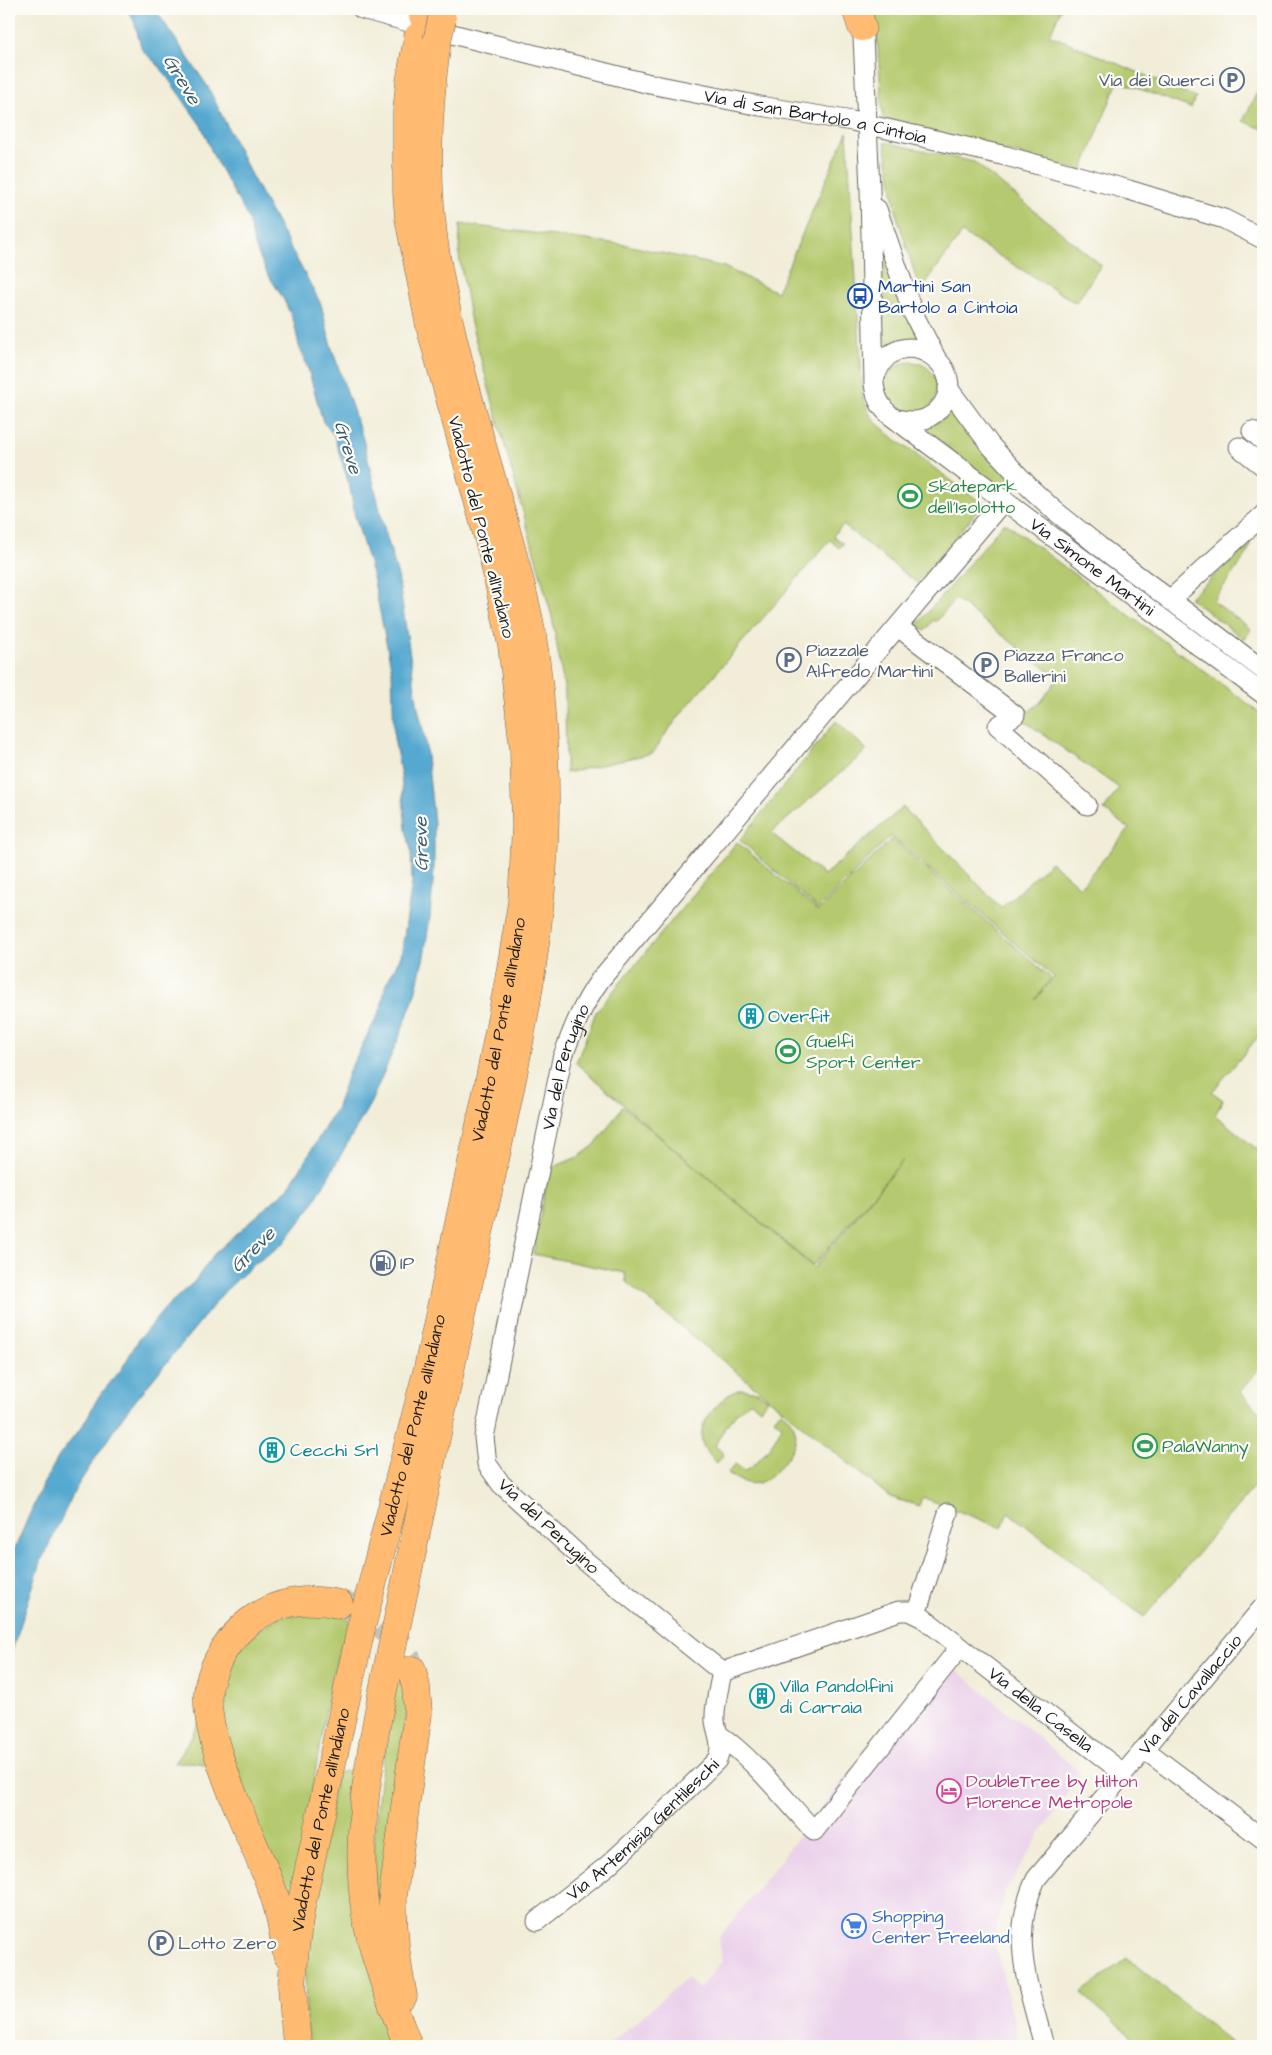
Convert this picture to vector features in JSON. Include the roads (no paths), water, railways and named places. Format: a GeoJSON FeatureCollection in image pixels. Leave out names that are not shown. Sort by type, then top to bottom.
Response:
{"type":"FeatureCollection","features":[{"type":"Feature","properties":{"kind":"highway","name":"Viadotto del Ponte all'Indiano"},"geometry":{"type":"LineString","coordinates":[[398,2046],[366,1915],[362,1858],[366,1798],[372,1751],[399,1613],[510,1090],[529,987],[540,911],[544,848],[544,757],[540,698],[533,642],[511,547],[447,314],[432,229],[428,176],[428,115],[434,23]]}},
{"type":"Feature","properties":{"kind":"highway","name":"Viadotto del Ponte all'Indiano"},"geometry":{"type":"LineString","coordinates":[[297,2046],[292,1986],[301,1906],[362,1624],[428,1368],[496,1046],[522,903],[526,827],[524,748],[519,688],[512,645],[493,555],[430,326],[409,218],[407,192],[407,112],[410,82],[434,23]]}},
{"type":"Feature","properties":{"kind":"highway"},"geometry":{"type":"LineString","coordinates":[[292,1986],[281,1923],[271,1886],[213,1739],[209,1718],[209,1686],[228,1644],[246,1624],[267,1610],[281,1604],[309,1601],[339,1604]]}},
{"type":"Feature","properties":{"kind":"highway"},"geometry":{"type":"LineString","coordinates":[[412,1670],[416,1687],[418,1713],[395,1874],[393,1910],[398,1971],[413,2046]]}},
{"type":"Feature","properties":{"kind":"highway","name":"Viadotto del Ponte all'Indiano"},"geometry":{"type":"LineString","coordinates":[[380,1972],[408,2046]]}},
{"type":"Feature","properties":{"kind":"street","name":"Via di San Bartolo a Cintoia"},"geometry":{"type":"LineString","coordinates":[[362,9],[434,23],[650,84],[866,125],[1006,156],[1138,192],[1224,219],[1263,239]]}},
{"type":"Feature","properties":{"kind":"street","name":"Via Simone Martini"},"geometry":{"type":"LineString","coordinates":[[860,15],[870,189],[874,384],[877,399],[885,411],[1263,694]]}},
{"type":"Feature","properties":{"kind":"street","name":"Via Simone Martini"},"geometry":{"type":"LineString","coordinates":[[870,189],[913,313],[947,375],[948,388],[990,445],[1031,489],[1076,529],[1263,670]]}},
{"type":"Feature","properties":{"kind":"street"},"geometry":{"type":"LineString","coordinates":[[875,377],[878,369],[889,356],[904,349],[921,350],[936,358]]}},
{"type":"Feature","properties":{"kind":"street"},"geometry":{"type":"LineString","coordinates":[[897,419],[912,422],[927,418],[939,409],[948,388]]}},
{"type":"Feature","properties":{"kind":"street"},"geometry":{"type":"LineString","coordinates":[[1239,447],[1263,466]]}},
{"type":"Feature","properties":{"kind":"street","name":"Via del Perugino"},"geometry":{"type":"LineString","coordinates":[[722,1672],[584,1560],[501,1484],[487,1464],[484,1437],[562,1059],[584,1005],[600,980],[1004,500]]}},
{"type":"Feature","properties":{"kind":"street"},"geometry":{"type":"LineString","coordinates":[[1170,600],[1263,515]]}},
{"type":"Feature","properties":{"kind":"street"},"geometry":{"type":"LineString","coordinates":[[898,627],[1015,715],[998,726],[1087,805]]}},
{"type":"Feature","properties":{"kind":"street"},"geometry":{"type":"LineString","coordinates":[[722,1672],[899,1612],[914,1612],[919,1605],[927,1582],[948,1513]]}},
{"type":"Feature","properties":{"kind":"street","name":"Via del Cavallaccio"},"geometry":{"type":"LineString","coordinates":[[1044,2046],[1023,1963],[1021,1932],[1024,1906],[1036,1879],[1044,1867],[1263,1607]]}},
{"type":"Feature","properties":{"kind":"street","name":"Via della Casella"},"geometry":{"type":"LineString","coordinates":[[914,1612],[1123,1773]]}},
{"type":"Feature","properties":{"kind":"street"},"geometry":{"type":"LineString","coordinates":[[719,1735],[744,1756],[814,1832],[960,1647]]}},
{"type":"Feature","properties":{"kind":"street","name":"Via Artemisia Gentileschi"},"geometry":{"type":"LineString","coordinates":[[537,1921],[618,1855],[717,1760],[721,1746],[715,1721],[722,1672]]}},
{"type":"Feature","properties":{"kind":"street"},"geometry":{"type":"LineString","coordinates":[[1144,1749],[1263,1839]]}},
{"type":"Feature","properties":{"kind":"water","name":"Greve"},"geometry":{"type":"Polygon","coordinates":[[[127,9],[155,9],[208,87],[252,177],[321,304],[331,346],[363,439],[398,576],[418,708],[425,738],[434,822],[434,870],[424,956],[414,998],[371,1102],[311,1207],[283,1244],[253,1265],[225,1291],[123,1416],[76,1488],[42,1559],[9,1660],[9,1562],[41,1488],[59,1456],[83,1425],[99,1396],[121,1370],[139,1339],[167,1306],[194,1282],[214,1254],[287,1189],[302,1166],[337,1107],[349,1071],[381,1009],[386,984],[401,956],[412,883],[411,850],[406,830],[401,776],[394,738],[392,672],[373,577],[334,435],[323,422],[308,369],[299,346],[294,322],[283,298],[267,273],[254,244],[249,220],[213,155],[202,127],[160,67],[142,50],[134,21],[127,9]]]}},
{"type":"Feature","properties":{"kind":"tunnel"},"geometry":{"type":"LineString","coordinates":[[344,1605],[368,1615],[387,1628],[401,1647],[412,1670]]}},
{"type":"Feature","properties":{"kind":"place","name":"Via dei Querci"},"geometry":{"type":"Point","coordinates":[1232,80]}},
{"type":"Feature","properties":{"kind":"place","name":"Martini San Bartolo a Cintoia"},"geometry":{"type":"Point","coordinates":[860,296]}},
{"type":"Feature","properties":{"kind":"place","name":"Skatepark dell'Isolotto"},"geometry":{"type":"Point","coordinates":[910,496]}},
{"type":"Feature","properties":{"kind":"place","name":"Piazzale Alfredo Martini"},"geometry":{"type":"Point","coordinates":[789,660]}},
{"type":"Feature","properties":{"kind":"place","name":"Piazza Franco Ballerini"},"geometry":{"type":"Point","coordinates":[986,665]}},
{"type":"Feature","properties":{"kind":"place","name":"Overfit"},"geometry":{"type":"Point","coordinates":[751,1016]}},
{"type":"Feature","properties":{"kind":"place","name":"Guelfi Sport Center"},"geometry":{"type":"Point","coordinates":[788,1051]}},
{"type":"Feature","properties":{"kind":"place","name":"IP"},"geometry":{"type":"Point","coordinates":[383,1263]}},
{"type":"Feature","properties":{"kind":"place","name":"PalaWanny"},"geometry":{"type":"Point","coordinates":[1145,1446]}},
{"type":"Feature","properties":{"kind":"place","name":"Cecchi Srl"},"geometry":{"type":"Point","coordinates":[272,1450]}},
{"type":"Feature","properties":{"kind":"place","name":"Villa Pandolfini di Carraia"},"geometry":{"type":"Point","coordinates":[762,1696]}},
{"type":"Feature","properties":{"kind":"place","name":"DoubleTree by Hilton Florence Metropole"},"geometry":{"type":"Point","coordinates":[949,1791]}},
{"type":"Feature","properties":{"kind":"place","name":"Shopping Center Freeland"},"geometry":{"type":"Point","coordinates":[854,1926]}},
{"type":"Feature","properties":{"kind":"place","name":"Lotto Zero"},"geometry":{"type":"Point","coordinates":[161,1943]}}]}
